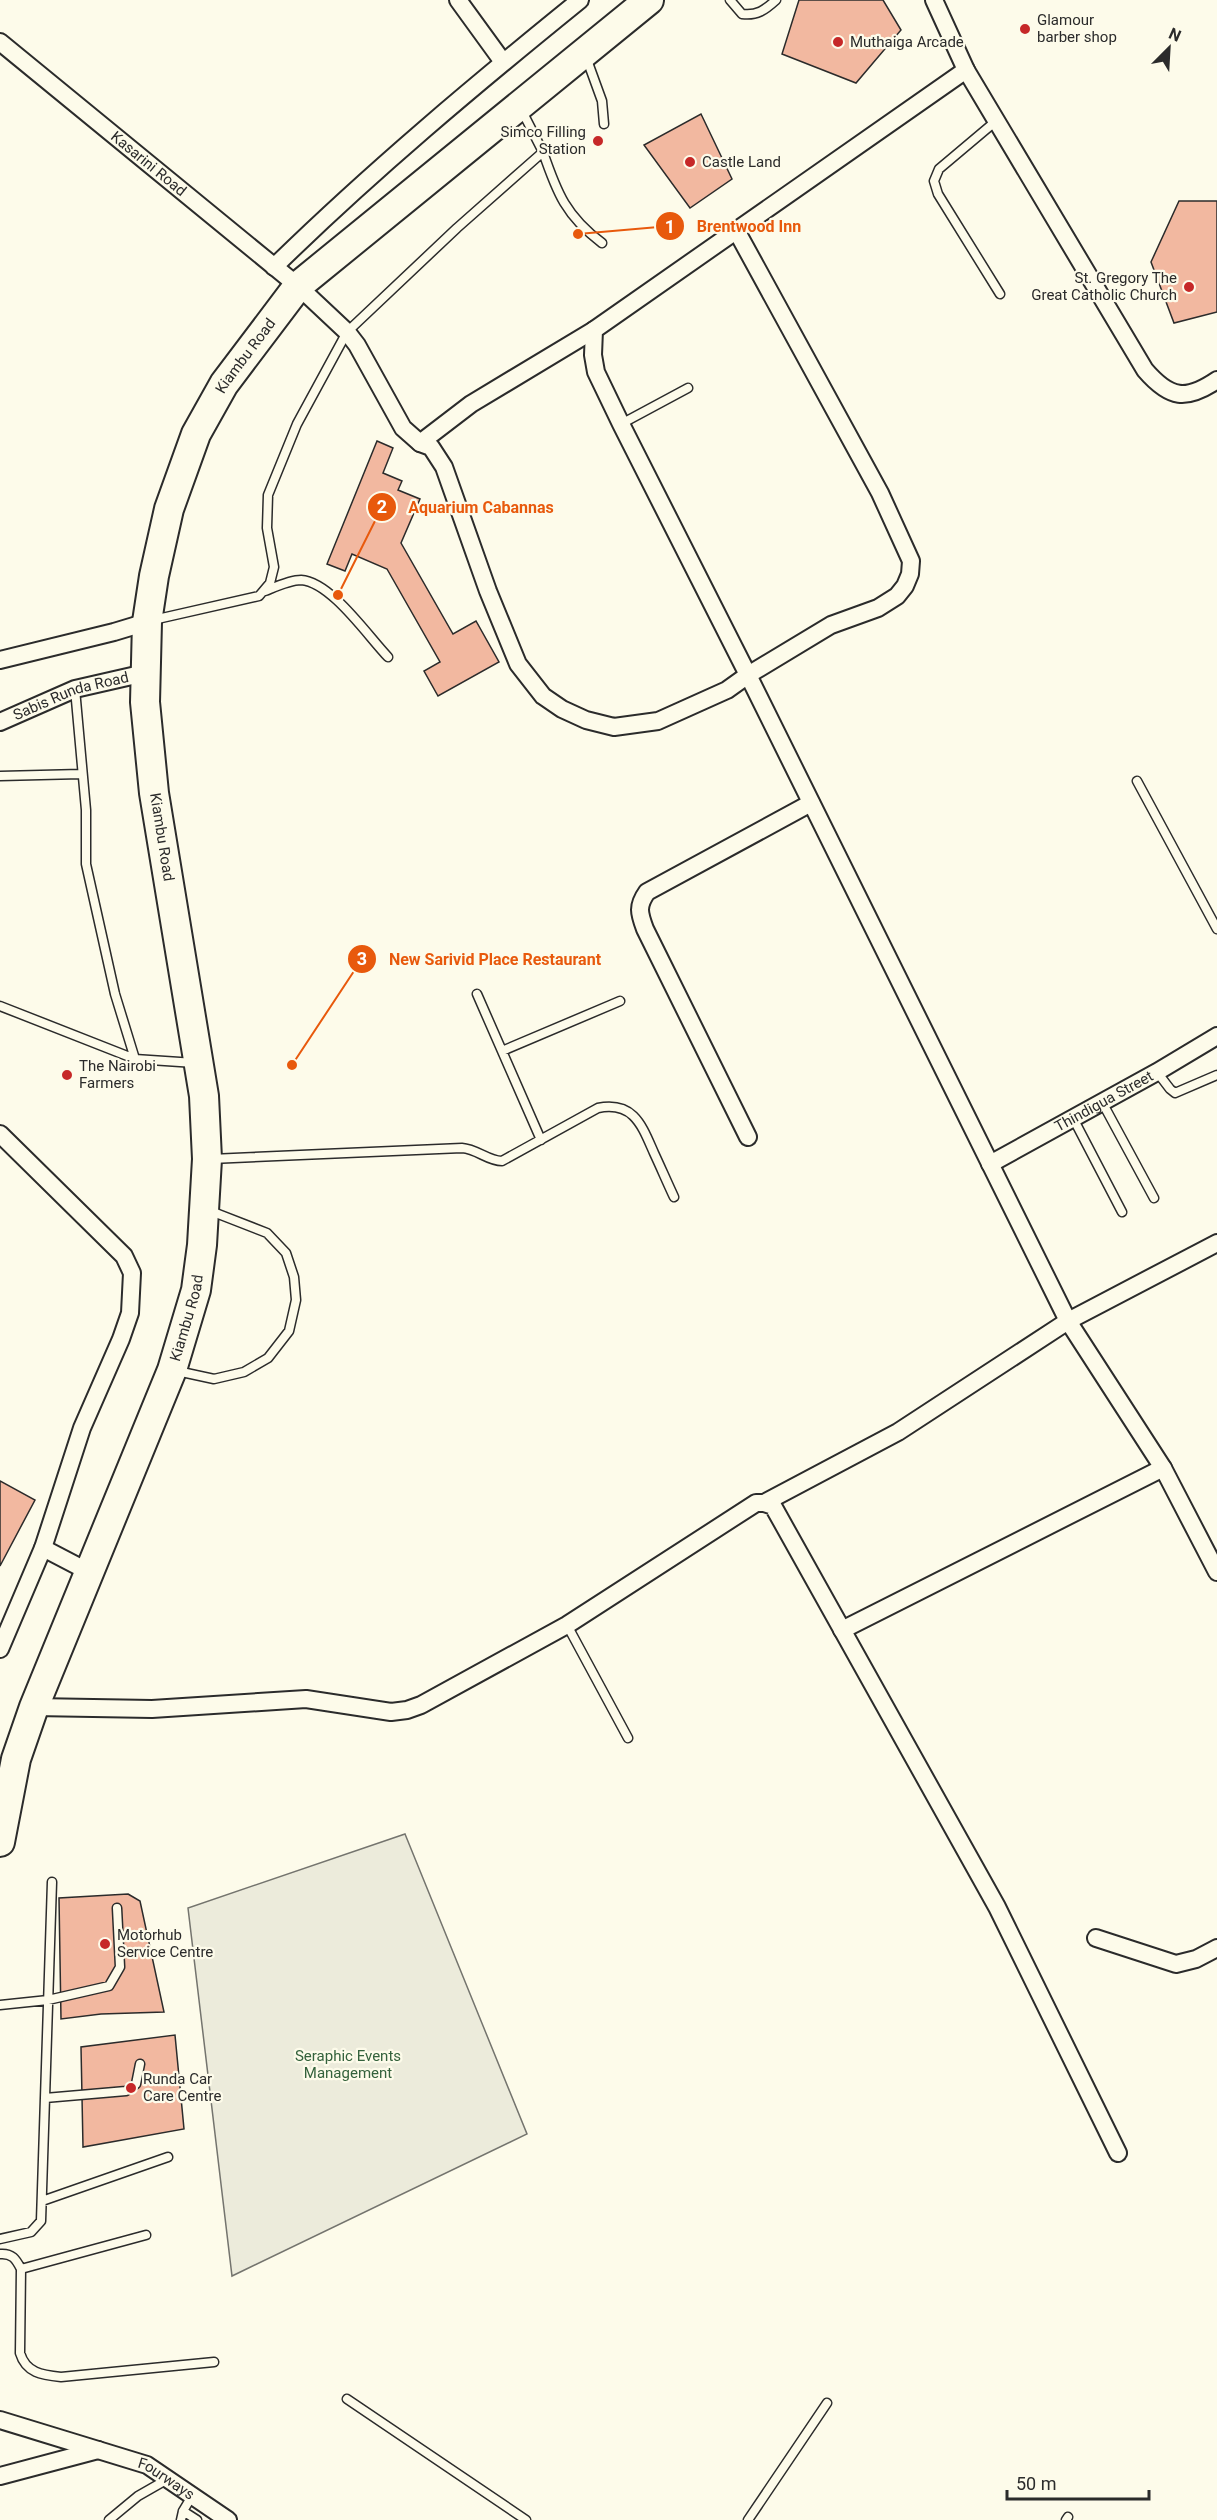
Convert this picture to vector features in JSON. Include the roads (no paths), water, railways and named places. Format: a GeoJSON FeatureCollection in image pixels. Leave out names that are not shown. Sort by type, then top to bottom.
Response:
{"type":"FeatureCollection","features":[{"type":"Feature","properties":{"kind":"highway","name":"Kiambu Road"},"geometry":{"type":"LineString","coordinates":[[0,1842],[8,1753],[34,1707],[172,1370],[196,1290],[207,1159],[204,1096],[154,793],[145,702],[147,622],[154,576],[169,509],[196,434],[224,384],[297,286],[649,0]]}},
{"type":"Feature","properties":{"kind":"street"},"geometry":{"type":"LineString","coordinates":[[458,0],[503,62]]}},
{"type":"Feature","properties":{"kind":"street"},"geometry":{"type":"LineString","coordinates":[[274,267],[342,201],[503,62],[580,0]]}},
{"type":"Feature","properties":{"kind":"street"},"geometry":{"type":"LineString","coordinates":[[934,0],[966,70],[1145,370],[1168,392],[1181,394],[1194,394],[1217,380]]}},
{"type":"Feature","properties":{"kind":"street","name":"Kasarini Road"},"geometry":{"type":"LineString","coordinates":[[0,42],[297,286],[347,332],[357,345],[403,428],[420,443],[431,447],[444,466],[488,591],[518,664],[543,696],[562,709],[586,720],[614,727],[658,721],[727,690],[831,625],[878,608],[905,586],[910,574],[911,561],[880,493],[736,230]]}},
{"type":"Feature","properties":{"kind":"street"},"geometry":{"type":"LineString","coordinates":[[420,443],[471,404],[594,330],[966,70]]}},
{"type":"Feature","properties":{"kind":"street"},"geometry":{"type":"LineString","coordinates":[[594,330],[592,355],[596,372],[1068,1321],[1163,1468],[1217,1572]]}},
{"type":"Feature","properties":{"kind":"street"},"geometry":{"type":"LineString","coordinates":[[0,660],[114,633],[147,622]]}},
{"type":"Feature","properties":{"kind":"street","name":"Sabis Runda Road"},"geometry":{"type":"LineString","coordinates":[[0,722],[75,689],[146,673]]}},
{"type":"Feature","properties":{"kind":"street"},"geometry":{"type":"LineString","coordinates":[[748,1137],[645,929],[639,913],[639,903],[647,892],[812,803]]}},
{"type":"Feature","properties":{"kind":"street","name":"Thindigua Street"},"geometry":{"type":"LineString","coordinates":[[990,1164],[1157,1072],[1217,1036]]}},
{"type":"Feature","properties":{"kind":"street"},"geometry":{"type":"LineString","coordinates":[[0,1134],[124,1256],[132,1273],[130,1313],[121,1339],[82,1428],[43,1548],[0,1649]]}},
{"type":"Feature","properties":{"kind":"street"},"geometry":{"type":"LineString","coordinates":[[764,1503],[898,1432],[1068,1321],[1217,1243]]}},
{"type":"Feature","properties":{"kind":"street"},"geometry":{"type":"LineString","coordinates":[[842,1630],[1163,1468]]}},
{"type":"Feature","properties":{"kind":"street"},"geometry":{"type":"LineString","coordinates":[[34,1707],[152,1709],[306,1699],[391,1712],[407,1710],[422,1705],[567,1625],[756,1503],[773,1506],[997,1907],[1118,2153]]}},
{"type":"Feature","properties":{"kind":"street"},"geometry":{"type":"LineString","coordinates":[[43,1548],[89,1572]]}},
{"type":"Feature","properties":{"kind":"street"},"geometry":{"type":"LineString","coordinates":[[1096,1938],[1176,1964],[1196,1959],[1217,1948]]}},
{"type":"Feature","properties":{"kind":"street","name":"Fourways"},"geometry":{"type":"LineString","coordinates":[[0,2420],[147,2465],[166,2480],[185,2509],[228,2520]]}},
{"type":"Feature","properties":{"kind":"street"},"geometry":{"type":"LineString","coordinates":[[0,2476],[99,2450]]}},
{"type":"Feature","properties":{"kind":"lane"},"geometry":{"type":"LineString","coordinates":[[730,0],[742,14],[753,16],[777,0]]}},
{"type":"Feature","properties":{"kind":"lane"},"geometry":{"type":"LineString","coordinates":[[584,51],[602,101],[604,124]]}},
{"type":"Feature","properties":{"kind":"lane"},"geometry":{"type":"LineString","coordinates":[[518,105],[543,152],[558,194],[581,227],[602,243]]}},
{"type":"Feature","properties":{"kind":"lane"},"geometry":{"type":"LineString","coordinates":[[996,121],[939,169],[934,181],[938,194],[1000,294]]}},
{"type":"Feature","properties":{"kind":"lane"},"geometry":{"type":"LineString","coordinates":[[147,622],[259,596],[264,591],[270,583],[274,567],[267,528],[268,495],[297,424],[347,332],[457,228],[543,152]]}},
{"type":"Feature","properties":{"kind":"lane"},"geometry":{"type":"LineString","coordinates":[[621,424],[688,388]]}},
{"type":"Feature","properties":{"kind":"lane"},"geometry":{"type":"LineString","coordinates":[[264,591],[297,580],[314,582],[328,591],[388,657]]}},
{"type":"Feature","properties":{"kind":"lane"},"geometry":{"type":"LineString","coordinates":[[75,689],[79,713],[81,774],[86,810],[86,864],[115,994],[135,1059]]}},
{"type":"Feature","properties":{"kind":"lane"},"geometry":{"type":"LineString","coordinates":[[0,776],[81,774]]}},
{"type":"Feature","properties":{"kind":"lane"},"geometry":{"type":"LineString","coordinates":[[1137,781],[1217,929]]}},
{"type":"Feature","properties":{"kind":"lane"},"geometry":{"type":"LineString","coordinates":[[477,994],[541,1140]]}},
{"type":"Feature","properties":{"kind":"lane"},"geometry":{"type":"LineString","coordinates":[[502,1051],[620,1001]]}},
{"type":"Feature","properties":{"kind":"lane"},"geometry":{"type":"LineString","coordinates":[[0,1006],[135,1059],[199,1063]]}},
{"type":"Feature","properties":{"kind":"lane"},"geometry":{"type":"LineString","coordinates":[[1157,1072],[1175,1093],[1217,1075]]}},
{"type":"Feature","properties":{"kind":"lane"},"geometry":{"type":"LineString","coordinates":[[1102,1102],[1154,1198]]}},
{"type":"Feature","properties":{"kind":"lane"},"geometry":{"type":"LineString","coordinates":[[207,1159],[471,1148],[494,1161],[502,1161],[598,1108],[609,1106],[620,1107],[639,1121],[674,1197]]}},
{"type":"Feature","properties":{"kind":"lane"},"geometry":{"type":"LineString","coordinates":[[1073,1118],[1122,1212]]}},
{"type":"Feature","properties":{"kind":"lane"},"geometry":{"type":"LineString","coordinates":[[172,1370],[214,1379],[244,1372],[268,1358],[290,1331],[296,1300],[294,1277],[286,1253],[267,1233],[204,1209]]}},
{"type":"Feature","properties":{"kind":"lane"},"geometry":{"type":"LineString","coordinates":[[567,1625],[628,1738]]}},
{"type":"Feature","properties":{"kind":"lane"},"geometry":{"type":"LineString","coordinates":[[0,2239],[31,2232],[40,2221],[52,1882]]}},
{"type":"Feature","properties":{"kind":"lane"},"geometry":{"type":"LineString","coordinates":[[0,2005],[48,2000],[109,1986],[120,1967],[117,1908]]}},
{"type":"Feature","properties":{"kind":"lane"},"geometry":{"type":"LineString","coordinates":[[45,2098],[126,2091],[136,2084],[140,2064]]}},
{"type":"Feature","properties":{"kind":"lane"},"geometry":{"type":"LineString","coordinates":[[42,2201],[168,2157]]}},
{"type":"Feature","properties":{"kind":"lane"},"geometry":{"type":"LineString","coordinates":[[21,2269],[146,2235]]}},
{"type":"Feature","properties":{"kind":"lane"},"geometry":{"type":"LineString","coordinates":[[0,2254],[7,2254],[16,2259],[21,2269],[20,2352],[23,2361],[30,2369],[45,2376],[62,2377],[214,2362]]}},
{"type":"Feature","properties":{"kind":"lane"},"geometry":{"type":"LineString","coordinates":[[347,2399],[526,2520]]}},
{"type":"Feature","properties":{"kind":"lane"},"geometry":{"type":"LineString","coordinates":[[748,2520],[827,2403]]}},
{"type":"Feature","properties":{"kind":"lane"},"geometry":{"type":"LineString","coordinates":[[109,2520],[138,2496],[166,2480]]}},
{"type":"Feature","properties":{"kind":"lane"},"geometry":{"type":"LineString","coordinates":[[185,2509],[197,2520]]}},
{"type":"Feature","properties":{"kind":"place","name":"Glamour barber shop"},"geometry":{"type":"Point","coordinates":[1025,29]}},
{"type":"Feature","properties":{"kind":"place","name":"Muthaiga Arcade"},"geometry":{"type":"Point","coordinates":[838,42]}},
{"type":"Feature","properties":{"kind":"place","name":"Simco Filling Station"},"geometry":{"type":"Point","coordinates":[598,141]}},
{"type":"Feature","properties":{"kind":"place","name":"Castle Land"},"geometry":{"type":"Point","coordinates":[690,162]}},
{"type":"Feature","properties":{"kind":"place","name":"Brentwood Inn"},"geometry":{"type":"Point","coordinates":[578,234]}},
{"type":"Feature","properties":{"kind":"place","name":"St. Gregory The Great Catholic Church"},"geometry":{"type":"Point","coordinates":[1189,287]}},
{"type":"Feature","properties":{"kind":"place","name":"Aquarium Cabannas"},"geometry":{"type":"Point","coordinates":[338,595]}},
{"type":"Feature","properties":{"kind":"place","name":"New Sarivid Place Restaurant"},"geometry":{"type":"Point","coordinates":[292,1065]}},
{"type":"Feature","properties":{"kind":"place","name":"The Nairobi Farmers"},"geometry":{"type":"Point","coordinates":[67,1075]}},
{"type":"Feature","properties":{"kind":"place","name":"Motorhub Service Centre"},"geometry":{"type":"Point","coordinates":[105,1944]}},
{"type":"Feature","properties":{"kind":"place","name":"Runda Car Care Centre"},"geometry":{"type":"Point","coordinates":[131,2088]}},
{"type":"Feature","properties":{"kind":"park label","name":"Seraphic Events Management"},"geometry":{"type":"Point","coordinates":[348,2064]}}]}
